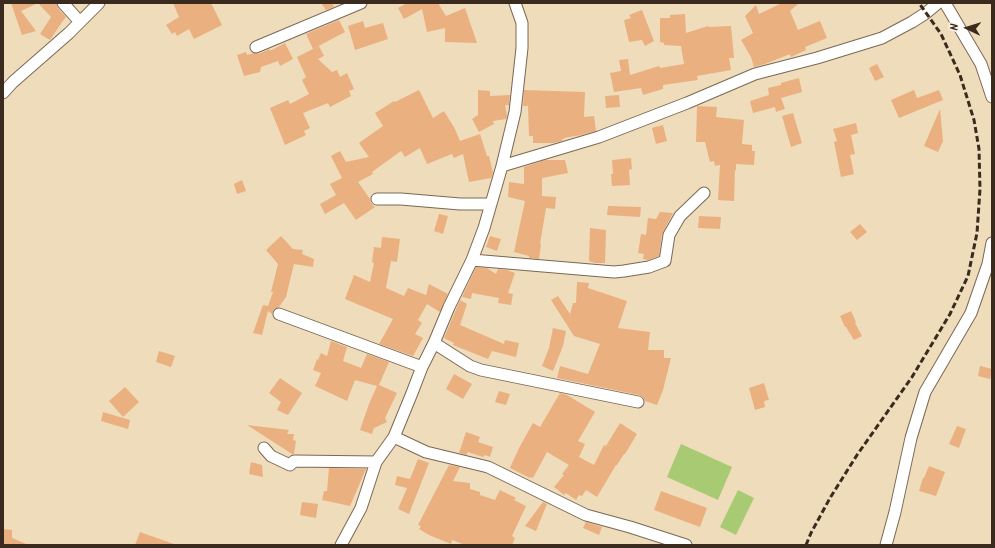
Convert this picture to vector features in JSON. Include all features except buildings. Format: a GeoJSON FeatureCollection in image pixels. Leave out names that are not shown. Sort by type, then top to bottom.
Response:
{"type":"FeatureCollection","features":[{"type":"Feature","properties":{"kind":"street"},"geometry":{"type":"LineString","coordinates":[[64,3],[80,22]]}},
{"type":"Feature","properties":{"kind":"street"},"geometry":{"type":"LineString","coordinates":[[5,87],[80,22],[99,3]]}},
{"type":"Feature","properties":{"kind":"street"},"geometry":{"type":"LineString","coordinates":[[256,47],[361,3]]}},
{"type":"Feature","properties":{"kind":"street"},"geometry":{"type":"LineString","coordinates":[[341,545],[361,508],[376,462],[394,437],[422,367],[472,260],[484,228],[502,166],[515,112],[522,48],[522,23],[515,3]]}},
{"type":"Feature","properties":{"kind":"street"},"geometry":{"type":"LineString","coordinates":[[502,166],[599,137],[687,103],[755,74],[817,58],[882,38],[912,22],[938,3]]}},
{"type":"Feature","properties":{"kind":"street"},"geometry":{"type":"LineString","coordinates":[[945,3],[981,64],[992,97]]}},
{"type":"Feature","properties":{"kind":"street"},"geometry":{"type":"LineString","coordinates":[[472,260],[614,272],[649,267],[665,261],[669,235],[672,228],[680,216],[704,193]]}},
{"type":"Feature","properties":{"kind":"street"},"geometry":{"type":"LineString","coordinates":[[377,199],[401,199],[460,204],[491,204]]}},
{"type":"Feature","properties":{"kind":"street"},"geometry":{"type":"LineString","coordinates":[[886,545],[895,512],[910,438],[925,392],[971,313],[988,264],[992,243]]}},
{"type":"Feature","properties":{"kind":"street"},"geometry":{"type":"LineString","coordinates":[[279,314],[422,367]]}},
{"type":"Feature","properties":{"kind":"street"},"geometry":{"type":"LineString","coordinates":[[434,343],[470,366],[481,370],[638,402]]}},
{"type":"Feature","properties":{"kind":"street"},"geometry":{"type":"LineString","coordinates":[[394,437],[426,452],[488,467],[586,515],[686,545]]}},
{"type":"Feature","properties":{"kind":"street"},"geometry":{"type":"LineString","coordinates":[[264,448],[272,456],[290,465],[294,461],[376,462]]}},
{"type":"Feature","properties":{"kind":"green space"},"geometry":{"type":"Polygon","coordinates":[[[681,444],[732,467],[718,500],[667,477],[681,444]]]}},
{"type":"Feature","properties":{"kind":"green space"},"geometry":{"type":"Polygon","coordinates":[[[738,490],[754,498],[736,535],[720,527],[738,490]]]}},
{"type":"Feature","properties":{"kind":"railway"},"geometry":{"type":"LineString","coordinates":[[806,545],[830,498],[857,455],[912,377],[950,314],[968,276],[977,233],[980,189],[979,149],[974,120],[960,75],[941,34],[919,3]]}}]}
